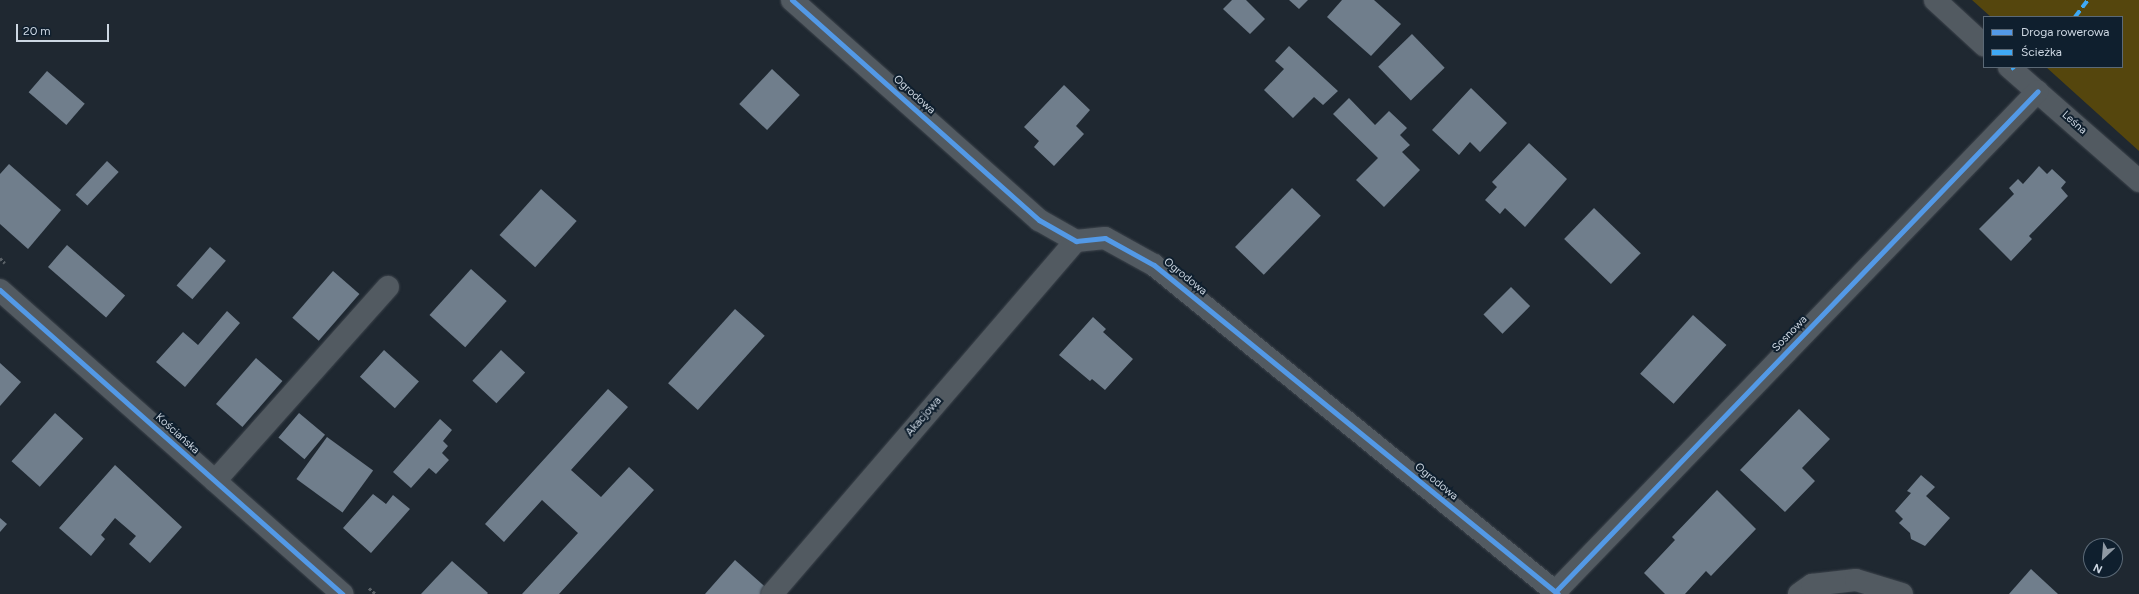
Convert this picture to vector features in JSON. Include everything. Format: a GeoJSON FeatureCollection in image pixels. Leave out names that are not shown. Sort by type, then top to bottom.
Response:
{"type":"FeatureCollection","features":[{"type":"Feature","properties":{"kind":"street","name":"Ogrodowa"},"geometry":{"type":"LineString","coordinates":[[792,0],[1039,220],[1076,241],[1105,238],[1154,264],[1557,593]]}},
{"type":"Feature","properties":{"kind":"street"},"geometry":{"type":"LineString","coordinates":[[1935,0],[1983,43]]}},
{"type":"Feature","properties":{"kind":"street","name":"Leśna"},"geometry":{"type":"LineString","coordinates":[[2010,68],[2139,181]]}},
{"type":"Feature","properties":{"kind":"street","name":"Sosnowa"},"geometry":{"type":"LineString","coordinates":[[1557,593],[2038,91]]}},
{"type":"Feature","properties":{"kind":"street","name":"Akacjowa"},"geometry":{"type":"LineString","coordinates":[[772,594],[1076,241]]}},
{"type":"Feature","properties":{"kind":"street"},"geometry":{"type":"LineString","coordinates":[[215,481],[388,287]]}},
{"type":"Feature","properties":{"kind":"street","name":"Kościańska"},"geometry":{"type":"LineString","coordinates":[[0,290],[342,594]]}},
{"type":"Feature","properties":{"kind":"street"},"geometry":{"type":"LineString","coordinates":[[1799,594],[1812,585],[1856,580],[1902,594]]}},
{"type":"Feature","properties":{"kind":"shaded area"},"geometry":{"type":"Polygon","coordinates":[[[1972,0],[2139,0],[2139,151],[2047,68],[2123,68],[2123,16],[1990,16],[1972,0]]]}},
{"type":"Feature","properties":{"kind":"building"},"geometry":{"type":"Polygon","coordinates":[[[1232,0],[1246,0],[1265,19],[1250,34],[1223,9],[1232,0]]]}},
{"type":"Feature","properties":{"kind":"building"},"geometry":{"type":"Polygon","coordinates":[[[1289,0],[1308,0],[1299,9],[1289,0]]]}},
{"type":"Feature","properties":{"kind":"building"},"geometry":{"type":"Polygon","coordinates":[[[1342,0],[1374,0],[1401,24],[1371,56],[1327,17],[1342,0]]]}},
{"type":"Feature","properties":{"kind":"building"},"geometry":{"type":"Polygon","coordinates":[[[1412,34],[1445,68],[1411,100],[1378,67],[1412,34]]]}},
{"type":"Feature","properties":{"kind":"building"},"geometry":{"type":"Polygon","coordinates":[[[1289,46],[1338,91],[1323,105],[1314,97],[1293,118],[1264,90],[1284,69],[1275,61],[1289,46]]]}},
{"type":"Feature","properties":{"kind":"building"},"geometry":{"type":"Polygon","coordinates":[[[772,69],[800,95],[767,130],[739,104],[772,69]]]}},
{"type":"Feature","properties":{"kind":"building"},"geometry":{"type":"Polygon","coordinates":[[[47,71],[85,104],[66,125],[29,92],[47,71]]]}},
{"type":"Feature","properties":{"kind":"building"},"geometry":{"type":"Polygon","coordinates":[[[1064,85],[1090,110],[1076,126],[1084,134],[1054,166],[1034,147],[1039,141],[1024,127],[1064,85]]]}},
{"type":"Feature","properties":{"kind":"building"},"geometry":{"type":"Polygon","coordinates":[[[1471,88],[1507,123],[1480,152],[1470,142],[1459,155],[1432,130],[1471,88]]]}},
{"type":"Feature","properties":{"kind":"building"},"geometry":{"type":"Polygon","coordinates":[[[1349,98],[1375,125],[1389,111],[1407,128],[1400,135],[1410,145],[1402,152],[1420,170],[1384,207],[1356,180],[1378,158],[1333,114],[1349,98]]]}},
{"type":"Feature","properties":{"kind":"building"},"geometry":{"type":"Polygon","coordinates":[[[1529,143],[1567,179],[1525,227],[1505,208],[1500,214],[1485,200],[1497,187],[1492,182],[1529,143]]]}},
{"type":"Feature","properties":{"kind":"building"},"geometry":{"type":"Polygon","coordinates":[[[107,161],[119,172],[87,206],[76,195],[107,161]]]}},
{"type":"Feature","properties":{"kind":"building"},"geometry":{"type":"Polygon","coordinates":[[[9,164],[61,210],[28,249],[0,224],[0,174],[9,164]]]}},
{"type":"Feature","properties":{"kind":"building"},"geometry":{"type":"Polygon","coordinates":[[[2039,166],[2047,174],[2052,169],[2066,182],[2061,188],[2068,196],[2029,236],[2032,239],[2011,261],[1979,229],[2014,194],[2009,188],[2018,179],[2023,184],[2039,166]]]}},
{"type":"Feature","properties":{"kind":"building"},"geometry":{"type":"Polygon","coordinates":[[[1292,188],[1321,216],[1264,275],[1235,247],[1292,188]]]}},
{"type":"Feature","properties":{"kind":"building"},"geometry":{"type":"Polygon","coordinates":[[[541,189],[577,221],[535,267],[500,235],[541,189]]]}},
{"type":"Feature","properties":{"kind":"building"},"geometry":{"type":"Polygon","coordinates":[[[1594,208],[1641,253],[1611,284],[1564,239],[1594,208]]]}},
{"type":"Feature","properties":{"kind":"building"},"geometry":{"type":"Polygon","coordinates":[[[67,245],[125,296],[106,317],[48,267],[67,245]]]}},
{"type":"Feature","properties":{"kind":"building"},"geometry":{"type":"Polygon","coordinates":[[[210,247],[226,261],[192,299],[177,285],[210,247]]]}},
{"type":"Feature","properties":{"kind":"building"},"geometry":{"type":"Polygon","coordinates":[[[471,269],[507,301],[465,347],[430,315],[471,269]]]}},
{"type":"Feature","properties":{"kind":"building"},"geometry":{"type":"Polygon","coordinates":[[[333,271],[359,294],[319,341],[292,318],[333,271]]]}},
{"type":"Feature","properties":{"kind":"building"},"geometry":{"type":"Polygon","coordinates":[[[1511,287],[1530,306],[1503,334],[1483,315],[1511,287]]]}},
{"type":"Feature","properties":{"kind":"building"},"geometry":{"type":"Polygon","coordinates":[[[735,309],[765,336],[698,410],[668,383],[735,309]]]}},
{"type":"Feature","properties":{"kind":"building"},"geometry":{"type":"Polygon","coordinates":[[[227,311],[240,323],[185,387],[156,362],[183,332],[198,345],[227,311]]]}},
{"type":"Feature","properties":{"kind":"building"},"geometry":{"type":"Polygon","coordinates":[[[1693,315],[1726,345],[1674,404],[1640,374],[1693,315]]]}},
{"type":"Feature","properties":{"kind":"building"},"geometry":{"type":"Polygon","coordinates":[[[1093,317],[1106,329],[1103,332],[1133,359],[1105,390],[1092,379],[1090,381],[1059,355],[1093,317]]]}},
{"type":"Feature","properties":{"kind":"building"},"geometry":{"type":"Polygon","coordinates":[[[384,350],[419,381],[395,408],[360,377],[384,350]]]}},
{"type":"Feature","properties":{"kind":"building"},"geometry":{"type":"Polygon","coordinates":[[[501,350],[525,373],[496,403],[472,381],[501,350]]]}},
{"type":"Feature","properties":{"kind":"building"},"geometry":{"type":"Polygon","coordinates":[[[256,358],[282,381],[242,427],[216,404],[256,358]]]}},
{"type":"Feature","properties":{"kind":"building"},"geometry":{"type":"Polygon","coordinates":[[[0,363],[21,382],[0,406],[0,363]]]}},
{"type":"Feature","properties":{"kind":"building"},"geometry":{"type":"Polygon","coordinates":[[[608,389],[628,407],[571,470],[601,497],[629,467],[654,490],[559,594],[522,594],[578,533],[542,500],[504,542],[485,524],[608,389]]]}},
{"type":"Feature","properties":{"kind":"building"},"geometry":{"type":"Polygon","coordinates":[[[1799,409],[1830,439],[1802,468],[1815,481],[1785,512],[1740,470],[1799,409]]]}},
{"type":"Feature","properties":{"kind":"building"},"geometry":{"type":"Polygon","coordinates":[[[55,413],[83,438],[40,487],[12,461],[55,413]]]}},
{"type":"Feature","properties":{"kind":"building"},"geometry":{"type":"Polygon","coordinates":[[[299,413],[325,435],[304,459],[278,438],[299,413]]]}},
{"type":"Feature","properties":{"kind":"building"},"geometry":{"type":"Polygon","coordinates":[[[440,419],[452,430],[443,441],[448,446],[442,453],[449,460],[436,474],[429,468],[411,488],[393,472],[440,419]]]}},
{"type":"Feature","properties":{"kind":"building"},"geometry":{"type":"Polygon","coordinates":[[[327,437],[373,471],[343,513],[296,479],[327,437]]]}},
{"type":"Feature","properties":{"kind":"building"},"geometry":{"type":"Polygon","coordinates":[[[115,465],[182,527],[150,563],[129,544],[136,536],[115,518],[101,535],[105,539],[91,556],[59,528],[115,465]]]}},
{"type":"Feature","properties":{"kind":"building"},"geometry":{"type":"Polygon","coordinates":[[[1921,475],[1935,487],[1926,496],[1950,518],[1925,546],[1911,539],[1910,533],[1899,523],[1903,519],[1895,511],[1911,493],[1907,491],[1921,475]]]}},
{"type":"Feature","properties":{"kind":"building"},"geometry":{"type":"Polygon","coordinates":[[[1717,490],[1756,529],[1711,576],[1706,571],[1685,594],[1665,594],[1644,573],[1675,540],[1672,537],[1717,490]]]}},
{"type":"Feature","properties":{"kind":"building"},"geometry":{"type":"Polygon","coordinates":[[[373,494],[386,504],[393,495],[410,509],[371,553],[343,528],[373,494]]]}},
{"type":"Feature","properties":{"kind":"building"},"geometry":{"type":"Polygon","coordinates":[[[0,518],[7,524],[0,532],[0,518]]]}},
{"type":"Feature","properties":{"kind":"building"},"geometry":{"type":"Polygon","coordinates":[[[735,560],[770,591],[767,594],[705,594],[735,560]]]}},
{"type":"Feature","properties":{"kind":"building"},"geometry":{"type":"Polygon","coordinates":[[[452,561],[488,593],[421,594],[452,561]]]}},
{"type":"Feature","properties":{"kind":"building"},"geometry":{"type":"Polygon","coordinates":[[[2031,569],[2058,594],[2009,594],[2031,569]]]}},
{"type":"Feature","properties":{"kind":"marked path"},"geometry":{"type":"LineString","coordinates":[[2076,16],[2088,0]]}},
{"type":"Feature","properties":{"kind":"cycle path"},"geometry":{"type":"LineString","coordinates":[[792,0],[1039,220],[1076,241],[1105,238],[1154,265],[1558,594]]}},
{"type":"Feature","properties":{"kind":"cycle path"},"geometry":{"type":"LineString","coordinates":[[1556,591],[2038,91]]}},
{"type":"Feature","properties":{"kind":"cycle path"},"geometry":{"type":"LineString","coordinates":[[0,290],[342,594]]}}]}
